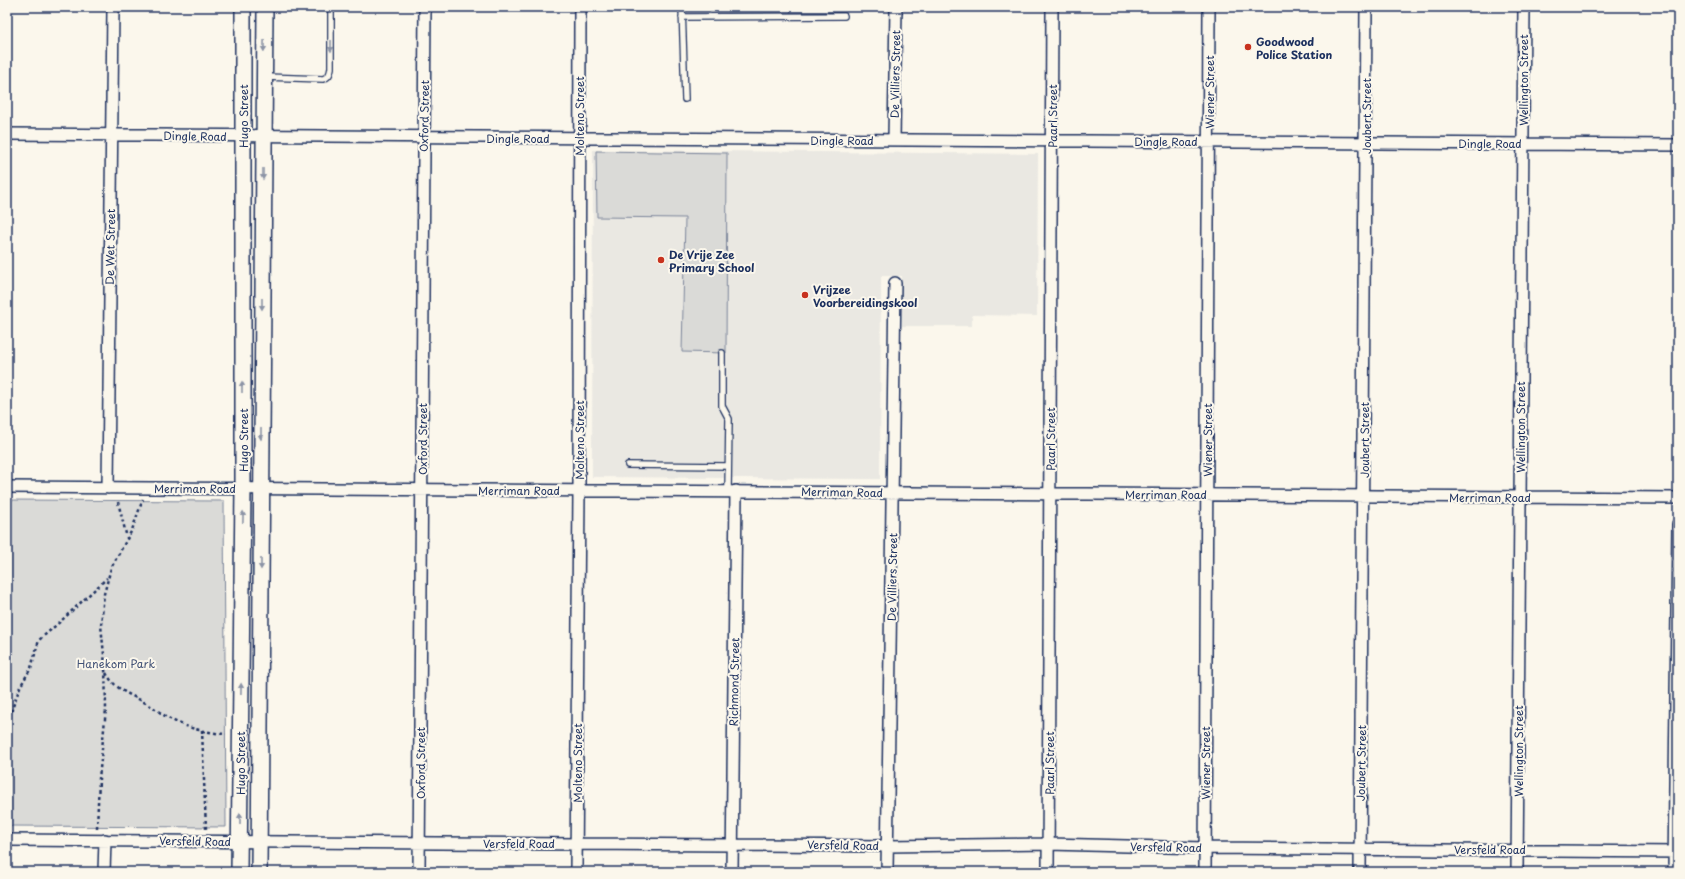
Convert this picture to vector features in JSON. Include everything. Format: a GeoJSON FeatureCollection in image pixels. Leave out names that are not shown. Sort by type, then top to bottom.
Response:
{"type":"FeatureCollection","features":[{"type":"Feature","properties":{"kind":"street","name":"De Wet Street"},"geometry":{"type":"LineString","coordinates":[[108,488],[113,7]]}},
{"type":"Feature","properties":{"kind":"street","name":"Hugo Street"},"geometry":{"type":"LineString","coordinates":[[239,872],[243,488],[243,7]]}},
{"type":"Feature","properties":{"kind":"street","name":"Hugo Street"},"geometry":{"type":"LineString","coordinates":[[259,872],[265,7]]}},
{"type":"Feature","properties":{"kind":"street","name":"Oxford Street"},"geometry":{"type":"LineString","coordinates":[[419,872],[425,7]]}},
{"type":"Feature","properties":{"kind":"street","name":"Molteno Street"},"geometry":{"type":"LineString","coordinates":[[576,872],[579,490],[580,7]]}},
{"type":"Feature","properties":{"kind":"street","name":"De Villiers Street"},"geometry":{"type":"LineString","coordinates":[[894,140],[896,7]]}},
{"type":"Feature","properties":{"kind":"street","name":"Paarl Street"},"geometry":{"type":"LineString","coordinates":[[1048,872],[1052,7]]}},
{"type":"Feature","properties":{"kind":"street","name":"Wiener Street"},"geometry":{"type":"LineString","coordinates":[[1205,872],[1209,7]]}},
{"type":"Feature","properties":{"kind":"street","name":"Joubert Street"},"geometry":{"type":"LineString","coordinates":[[1360,872],[1364,496],[1366,7]]}},
{"type":"Feature","properties":{"kind":"street","name":"Wellington Street"},"geometry":{"type":"LineString","coordinates":[[1517,872],[1524,7]]}},
{"type":"Feature","properties":{"kind":"street","name":"Dingle Road"},"geometry":{"type":"LineString","coordinates":[[7,134],[263,135],[424,138],[1052,140],[1678,145]]}},
{"type":"Feature","properties":{"kind":"street","name":"De Villiers Street"},"geometry":{"type":"LineString","coordinates":[[887,872],[895,283]]}},
{"type":"Feature","properties":{"kind":"street","name":"Merriman Road"},"geometry":{"type":"LineString","coordinates":[[7,487],[1678,498]]}},
{"type":"Feature","properties":{"kind":"street","name":"Richmond Street"},"geometry":{"type":"LineString","coordinates":[[732,491],[732,872]]}},
{"type":"Feature","properties":{"kind":"street"},"geometry":{"type":"LineString","coordinates":[[1674,872],[1676,852],[1678,524]]}},
{"type":"Feature","properties":{"kind":"street","name":"Versfeld Road"},"geometry":{"type":"LineString","coordinates":[[7,840],[887,846],[1049,844],[1205,848],[1676,852]]}},
{"type":"Feature","properties":{"kind":"street"},"geometry":{"type":"LineString","coordinates":[[104,872],[105,840]]}},
{"type":"Feature","properties":{"kind":"lane"},"geometry":{"type":"LineString","coordinates":[[264,77],[323,79],[328,77],[331,68],[331,7]]}},
{"type":"Feature","properties":{"kind":"lane"},"geometry":{"type":"LineString","coordinates":[[682,7],[685,98]]}},
{"type":"Feature","properties":{"kind":"lane"},"geometry":{"type":"LineString","coordinates":[[682,17],[844,16]]}},
{"type":"Feature","properties":{"kind":"lane"},"geometry":{"type":"LineString","coordinates":[[722,353],[722,406],[729,419],[728,466],[732,491]]}},
{"type":"Feature","properties":{"kind":"lane"},"geometry":{"type":"LineString","coordinates":[[628,465],[728,466]]}},
{"type":"Feature","properties":{"kind":"path"},"geometry":{"type":"LineString","coordinates":[[98,828],[99,779],[106,709],[106,672],[101,625],[104,594],[107,578],[111,568],[132,530],[143,499]]}},
{"type":"Feature","properties":{"kind":"path"},"geometry":{"type":"LineString","coordinates":[[118,502],[127,539]]}},
{"type":"Feature","properties":{"kind":"path"},"geometry":{"type":"LineString","coordinates":[[7,723],[20,687],[31,668],[39,640],[61,622],[107,578]]}},
{"type":"Feature","properties":{"kind":"path"},"geometry":{"type":"LineString","coordinates":[[106,672],[111,681],[120,690],[149,705],[171,719],[202,730],[227,734]]}},
{"type":"Feature","properties":{"kind":"path"},"geometry":{"type":"LineString","coordinates":[[202,730],[206,830]]}},
{"type":"Feature","properties":{"kind":"shaded area","name":"Vrijzee Voorbereidingskool"},"geometry":{"type":"Polygon","coordinates":[[[593,150],[1038,154],[1037,316],[972,315],[972,326],[902,326],[902,276],[881,276],[880,479],[592,477],[593,150]]]}},
{"type":"Feature","properties":{"kind":"green space"},"geometry":{"type":"Polygon","coordinates":[[[596,151],[727,153],[726,353],[682,352],[685,218],[597,217],[596,151]]]}},
{"type":"Feature","properties":{"kind":"green space","name":"Hanekom Park"},"geometry":{"type":"Polygon","coordinates":[[[7,500],[224,501],[226,827],[7,826],[7,500]]]}},
{"type":"Feature","properties":{"kind":"place","name":"Goodwood Police Station"},"geometry":{"type":"Point","coordinates":[1248,47]}},
{"type":"Feature","properties":{"kind":"place","name":"De Vrije Zee Primary School"},"geometry":{"type":"Point","coordinates":[661,260]}},
{"type":"Feature","properties":{"kind":"place","name":"Vrijzee Voorbereidingskool"},"geometry":{"type":"Point","coordinates":[805,295]}}]}
